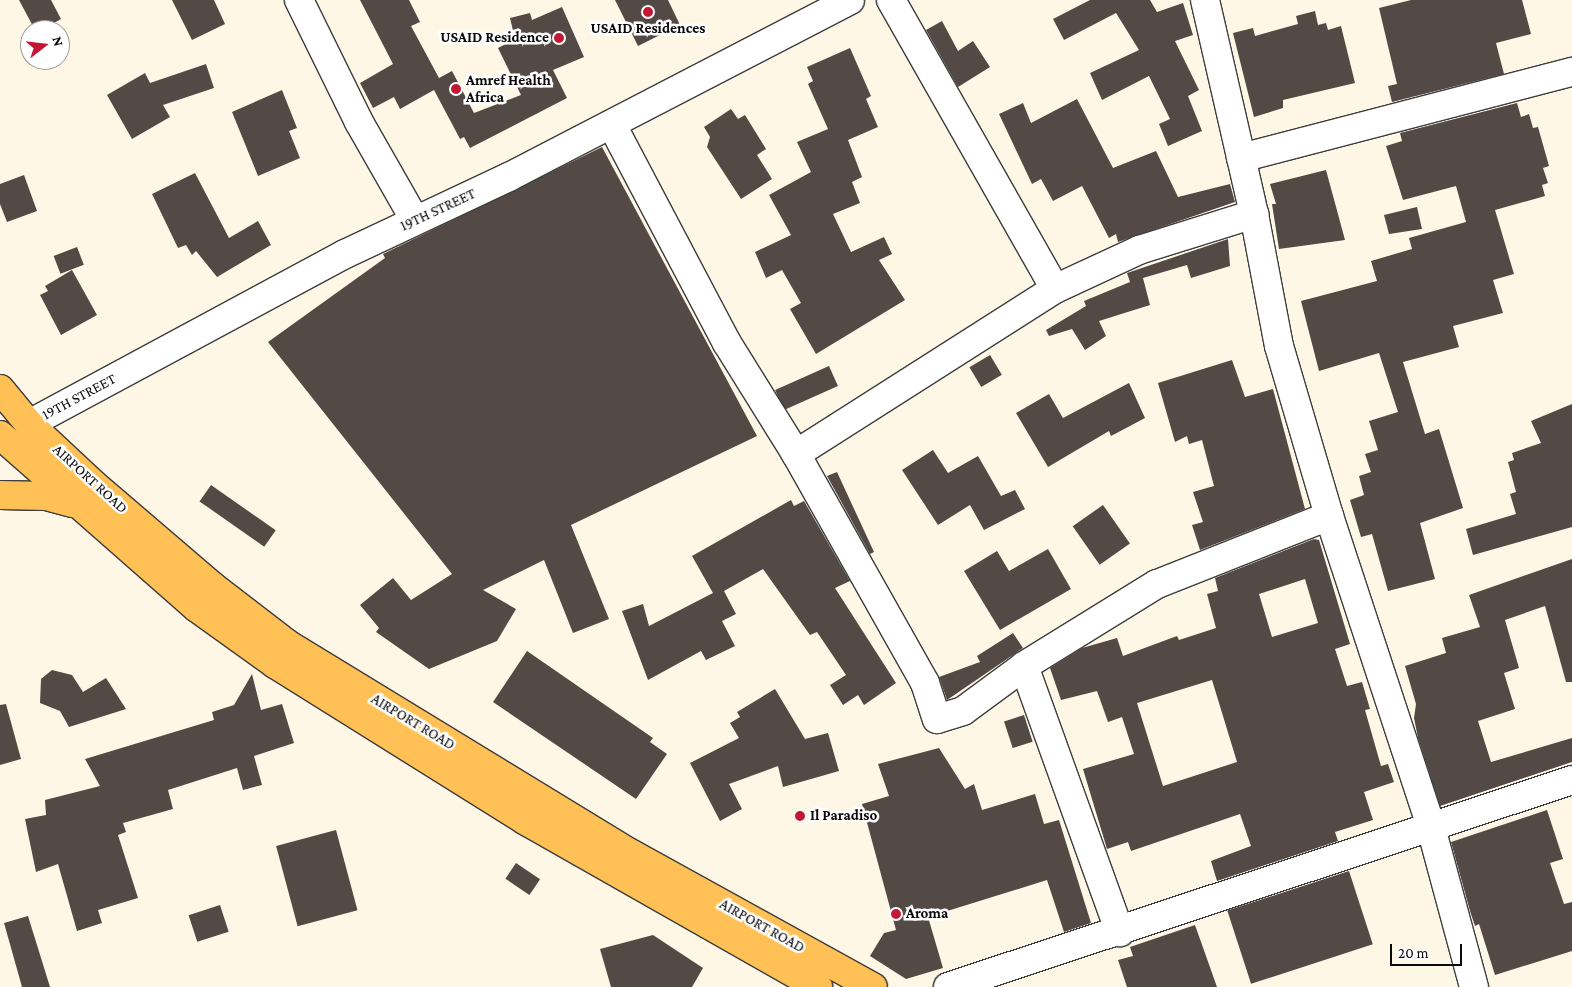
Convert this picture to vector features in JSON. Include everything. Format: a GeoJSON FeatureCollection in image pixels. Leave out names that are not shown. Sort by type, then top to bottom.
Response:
{"type":"FeatureCollection","features":[{"type":"Feature","properties":{"kind":"main road","name":"AIRPORT ROAD"},"geometry":{"type":"LineString","coordinates":[[0,390],[29,424],[205,580],[289,645],[632,854],[874,987]]}},
{"type":"Feature","properties":{"kind":"main road"},"geometry":{"type":"LineString","coordinates":[[2,444],[29,424]]}},
{"type":"Feature","properties":{"kind":"main road","name":"AIRPORT ROAD"},"geometry":{"type":"LineString","coordinates":[[2,444],[197,608],[275,664],[526,821],[818,987]]}},
{"type":"Feature","properties":{"kind":"main road"},"geometry":{"type":"LineString","coordinates":[[0,495],[46,496],[75,504]]}},
{"type":"Feature","properties":{"kind":"main road"},"geometry":{"type":"LineString","coordinates":[[526,821],[539,798]]}},
{"type":"Feature","properties":{"kind":"street"},"geometry":{"type":"LineString","coordinates":[[299,0],[359,122],[415,220]]}},
{"type":"Feature","properties":{"kind":"street","name":"19TH STREET"},"geometry":{"type":"LineString","coordinates":[[29,424],[415,220],[612,125],[850,0]]}},
{"type":"Feature","properties":{"kind":"street"},"geometry":{"type":"LineString","coordinates":[[891,0],[1055,289]]}},
{"type":"Feature","properties":{"kind":"street"},"geometry":{"type":"LineString","coordinates":[[1205,0],[1254,214],[1279,346],[1329,516],[1430,824],[1474,987]]}},
{"type":"Feature","properties":{"kind":"street"},"geometry":{"type":"LineString","coordinates":[[1241,158],[1572,72]]}},
{"type":"Feature","properties":{"kind":"street"},"geometry":{"type":"LineString","coordinates":[[612,125],[727,343],[796,454],[925,683],[937,718],[963,711],[1024,666],[1157,584],[1329,516]]}},
{"type":"Feature","properties":{"kind":"street"},"geometry":{"type":"LineString","coordinates":[[796,454],[1055,289],[1138,250],[1254,214]]}},
{"type":"Feature","properties":{"kind":"street"},"geometry":{"type":"LineString","coordinates":[[1024,666],[1120,932]]}},
{"type":"Feature","properties":{"kind":"street"},"geometry":{"type":"LineString","coordinates":[[948,987],[1120,932],[1430,824],[1572,780]]}},
{"type":"Feature","properties":{"kind":"building"},"geometry":{"type":"Polygon","coordinates":[[[19,0],[51,0],[61,19],[59,20],[30,20],[19,0]]]}},
{"type":"Feature","properties":{"kind":"building"},"geometry":{"type":"Polygon","coordinates":[[[172,0],[214,0],[225,24],[192,40],[172,0]]]}},
{"type":"Feature","properties":{"kind":"building"},"geometry":{"type":"Polygon","coordinates":[[[360,0],[409,0],[420,22],[411,26],[439,78],[452,71],[474,113],[521,95],[498,48],[515,39],[510,18],[530,13],[532,20],[562,7],[584,57],[553,70],[567,98],[470,148],[464,137],[460,139],[434,90],[400,109],[394,97],[373,108],[360,83],[393,64],[360,0]]]}},
{"type":"Feature","properties":{"kind":"building","name":"USAID Residences"},"geometry":{"type":"Polygon","coordinates":[[[615,0],[668,0],[680,25],[638,46],[615,0]]]}},
{"type":"Feature","properties":{"kind":"building"},"geometry":{"type":"Polygon","coordinates":[[[1090,0],[1150,0],[1157,12],[1183,3],[1193,35],[1175,41],[1199,90],[1188,96],[1202,131],[1168,146],[1159,124],[1170,119],[1149,76],[1102,100],[1090,73],[1139,50],[1116,13],[1064,40],[1053,19],[1090,0]]]}},
{"type":"Feature","properties":{"kind":"building"},"geometry":{"type":"Polygon","coordinates":[[[1411,0],[1522,0],[1531,34],[1496,43],[1504,74],[1392,102],[1388,86],[1397,84],[1379,8],[1411,0]]]}},
{"type":"Feature","properties":{"kind":"building"},"geometry":{"type":"Polygon","coordinates":[[[1315,11],[1318,25],[1326,23],[1328,30],[1341,26],[1355,83],[1283,100],[1283,108],[1254,117],[1233,33],[1253,28],[1255,36],[1298,24],[1296,16],[1315,11]]]}},
{"type":"Feature","properties":{"kind":"building"},"geometry":{"type":"Polygon","coordinates":[[[942,21],[958,51],[973,41],[990,67],[958,87],[926,30],[942,21]]]}},
{"type":"Feature","properties":{"kind":"building"},"geometry":{"type":"Polygon","coordinates":[[[850,48],[871,96],[866,99],[878,127],[848,140],[862,177],[852,182],[860,203],[833,214],[851,252],[884,237],[892,254],[879,260],[905,300],[816,354],[790,309],[801,303],[782,270],[766,278],[755,252],[791,235],[769,195],[811,172],[797,142],[828,129],[808,84],[813,81],[807,67],[850,48]]]}},
{"type":"Feature","properties":{"kind":"building"},"geometry":{"type":"Polygon","coordinates":[[[206,64],[214,88],[163,105],[170,117],[132,139],[107,95],[145,73],[150,83],[206,64]]]}},
{"type":"Feature","properties":{"kind":"building"},"geometry":{"type":"Polygon","coordinates":[[[282,90],[297,128],[289,131],[300,158],[258,176],[232,112],[282,90]]]}},
{"type":"Feature","properties":{"kind":"building"},"geometry":{"type":"Polygon","coordinates":[[[1077,99],[1113,168],[1156,151],[1178,197],[1230,184],[1235,202],[1118,242],[1116,234],[1109,238],[1082,186],[1053,201],[1041,179],[1032,184],[999,114],[1023,103],[1031,123],[1077,99]]]}},
{"type":"Feature","properties":{"kind":"building"},"geometry":{"type":"Polygon","coordinates":[[[1517,103],[1521,117],[1529,114],[1533,128],[1538,127],[1549,166],[1543,168],[1548,183],[1542,185],[1545,196],[1495,210],[1514,274],[1493,280],[1503,313],[1453,326],[1459,347],[1403,362],[1425,434],[1439,429],[1463,508],[1420,523],[1435,579],[1388,591],[1372,534],[1361,537],[1350,500],[1364,495],[1359,476],[1371,472],[1365,454],[1378,450],[1369,421],[1398,412],[1379,353],[1319,371],[1301,301],[1377,281],[1371,261],[1412,249],[1409,238],[1466,222],[1456,186],[1403,200],[1386,146],[1402,141],[1400,133],[1517,103]]]}},
{"type":"Feature","properties":{"kind":"building"},"geometry":{"type":"Polygon","coordinates":[[[731,109],[738,119],[745,115],[766,149],[757,155],[772,179],[741,199],[707,147],[710,137],[704,127],[731,109]]]}},
{"type":"Feature","properties":{"kind":"building"},"geometry":{"type":"Polygon","coordinates":[[[602,147],[757,436],[571,525],[609,619],[573,633],[544,560],[483,590],[516,609],[497,641],[429,669],[376,632],[379,628],[360,605],[393,578],[411,600],[452,574],[268,342],[385,258],[383,254],[602,147]]]}},
{"type":"Feature","properties":{"kind":"building"},"geometry":{"type":"Polygon","coordinates":[[[1326,170],[1345,240],[1279,249],[1272,204],[1276,204],[1270,184],[1326,170]]]}},
{"type":"Feature","properties":{"kind":"building"},"geometry":{"type":"Polygon","coordinates":[[[195,173],[229,238],[258,221],[271,245],[217,277],[196,251],[192,255],[186,245],[178,248],[152,194],[195,173]]]}},
{"type":"Feature","properties":{"kind":"building"},"geometry":{"type":"Polygon","coordinates":[[[24,175],[37,211],[7,222],[0,204],[0,184],[24,175]]]}},
{"type":"Feature","properties":{"kind":"building"},"geometry":{"type":"Polygon","coordinates":[[[1417,207],[1422,229],[1389,234],[1384,215],[1417,207]]]}},
{"type":"Feature","properties":{"kind":"building"},"geometry":{"type":"Polygon","coordinates":[[[1228,239],[1230,266],[1191,278],[1187,265],[1143,278],[1150,305],[1099,321],[1106,336],[1085,350],[1072,329],[1049,336],[1046,330],[1086,306],[1084,301],[1130,282],[1127,273],[1228,239]]]}},
{"type":"Feature","properties":{"kind":"building"},"geometry":{"type":"Polygon","coordinates":[[[77,247],[84,265],[60,274],[54,256],[77,247]]]}},
{"type":"Feature","properties":{"kind":"building"},"geometry":{"type":"Polygon","coordinates":[[[72,270],[97,315],[61,335],[40,295],[48,291],[45,286],[72,270]]]}},
{"type":"Feature","properties":{"kind":"building"},"geometry":{"type":"Polygon","coordinates":[[[990,355],[1002,375],[981,387],[969,367],[990,355]]]}},
{"type":"Feature","properties":{"kind":"building"},"geometry":{"type":"Polygon","coordinates":[[[1232,360],[1245,397],[1273,389],[1305,509],[1200,550],[1192,525],[1203,522],[1193,492],[1214,486],[1202,440],[1189,444],[1187,436],[1175,442],[1158,383],[1232,360]]]}},
{"type":"Feature","properties":{"kind":"building"},"geometry":{"type":"Polygon","coordinates":[[[829,366],[838,386],[784,410],[775,390],[829,366]]]}},
{"type":"Feature","properties":{"kind":"building"},"geometry":{"type":"Polygon","coordinates":[[[1129,383],[1145,418],[1111,436],[1109,431],[1048,467],[1016,413],[1049,394],[1063,418],[1129,383]]]}},
{"type":"Feature","properties":{"kind":"building"},"geometry":{"type":"Polygon","coordinates":[[[1572,404],[1572,527],[1473,555],[1466,529],[1516,514],[1510,494],[1516,492],[1508,462],[1514,460],[1512,453],[1541,443],[1531,421],[1572,404]]]}},
{"type":"Feature","properties":{"kind":"building"},"geometry":{"type":"Polygon","coordinates":[[[933,450],[948,473],[978,456],[1001,496],[1015,490],[1025,509],[984,530],[970,505],[938,525],[902,470],[933,450]]]}},
{"type":"Feature","properties":{"kind":"building"},"geometry":{"type":"Polygon","coordinates":[[[837,472],[874,552],[870,554],[827,476],[837,472]]]}},
{"type":"Feature","properties":{"kind":"building"},"geometry":{"type":"Polygon","coordinates":[[[211,485],[276,530],[264,547],[200,501],[211,485]]]}},
{"type":"Feature","properties":{"kind":"building"},"geometry":{"type":"Polygon","coordinates":[[[791,500],[794,506],[804,501],[850,581],[835,588],[896,683],[864,705],[858,695],[843,705],[830,685],[846,675],[817,632],[810,635],[763,569],[724,591],[736,614],[722,621],[735,646],[706,660],[701,651],[648,680],[622,611],[643,604],[649,626],[713,593],[692,556],[791,500]]]}},
{"type":"Feature","properties":{"kind":"building"},"geometry":{"type":"Polygon","coordinates":[[[1103,505],[1130,544],[1100,565],[1073,526],[1103,505]]]}},
{"type":"Feature","properties":{"kind":"building"},"geometry":{"type":"Polygon","coordinates":[[[1314,539],[1319,540],[1350,644],[1335,649],[1347,686],[1362,682],[1370,709],[1365,710],[1381,766],[1388,764],[1394,782],[1364,792],[1373,820],[1335,832],[1338,841],[1217,881],[1211,861],[1251,846],[1240,814],[1131,851],[1128,842],[1107,849],[1083,769],[1134,754],[1122,717],[1108,722],[1097,691],[1061,700],[1050,668],[1082,648],[1117,638],[1123,656],[1177,636],[1179,640],[1216,628],[1207,594],[1218,591],[1215,578],[1314,539]],[[1305,579],[1259,594],[1272,637],[1318,623],[1305,579]],[[1212,680],[1137,703],[1163,786],[1237,762],[1212,680]]]}},
{"type":"Feature","properties":{"kind":"building"},"geometry":{"type":"Polygon","coordinates":[[[1048,549],[1071,589],[1000,630],[964,571],[997,551],[1009,571],[1048,549]]]}},
{"type":"Feature","properties":{"kind":"building"},"geometry":{"type":"Polygon","coordinates":[[[1572,559],[1572,682],[1566,682],[1545,606],[1505,620],[1519,668],[1504,673],[1515,709],[1478,721],[1491,762],[1572,738],[1572,762],[1440,806],[1418,738],[1414,718],[1416,704],[1405,666],[1446,653],[1442,638],[1480,627],[1469,595],[1572,559]]]}},
{"type":"Feature","properties":{"kind":"building"},"geometry":{"type":"Polygon","coordinates":[[[1013,633],[1023,648],[947,700],[939,677],[980,662],[977,656],[1013,633]]]}},
{"type":"Feature","properties":{"kind":"building"},"geometry":{"type":"Polygon","coordinates":[[[527,651],[653,738],[650,742],[667,754],[636,799],[493,702],[527,651]]]}},
{"type":"Feature","properties":{"kind":"building"},"geometry":{"type":"Polygon","coordinates":[[[52,670],[72,675],[83,692],[106,678],[126,709],[69,727],[60,711],[40,703],[41,679],[52,670]]]}},
{"type":"Feature","properties":{"kind":"building"},"geometry":{"type":"Polygon","coordinates":[[[252,674],[261,710],[282,704],[294,743],[254,756],[262,785],[243,790],[237,768],[168,790],[173,809],[123,823],[126,832],[118,835],[138,898],[98,910],[102,923],[77,931],[58,864],[36,872],[25,819],[46,815],[45,800],[100,786],[85,759],[214,720],[212,712],[234,705],[252,674]]]}},
{"type":"Feature","properties":{"kind":"building"},"geometry":{"type":"Polygon","coordinates":[[[775,689],[805,739],[828,733],[839,771],[783,787],[778,766],[729,784],[742,809],[720,821],[690,763],[739,738],[730,723],[740,717],[737,712],[775,689]]]}},
{"type":"Feature","properties":{"kind":"building"},"geometry":{"type":"Polygon","coordinates":[[[6,704],[21,759],[0,765],[0,705],[6,704]]]}},
{"type":"Feature","properties":{"kind":"building"},"geometry":{"type":"Polygon","coordinates":[[[1024,715],[1033,742],[1013,748],[1004,721],[1024,715]]]}},
{"type":"Feature","properties":{"kind":"building"},"geometry":{"type":"Polygon","coordinates":[[[939,748],[965,789],[974,784],[982,810],[1035,794],[1044,824],[1059,820],[1091,923],[1064,932],[1047,880],[928,917],[943,968],[906,979],[870,956],[884,933],[896,930],[862,804],[889,796],[878,764],[939,748]]]}},
{"type":"Feature","properties":{"kind":"building"},"geometry":{"type":"Polygon","coordinates":[[[1547,810],[1563,859],[1550,863],[1564,904],[1572,902],[1572,951],[1495,975],[1479,924],[1475,926],[1470,911],[1451,842],[1547,810]]]}},
{"type":"Feature","properties":{"kind":"building"},"geometry":{"type":"Polygon","coordinates":[[[336,830],[357,910],[298,926],[276,846],[336,830]]]}},
{"type":"Feature","properties":{"kind":"building"},"geometry":{"type":"Polygon","coordinates":[[[516,863],[540,879],[529,895],[505,879],[516,863]]]}},
{"type":"Feature","properties":{"kind":"building"},"geometry":{"type":"Polygon","coordinates":[[[1349,871],[1373,944],[1251,984],[1227,911],[1349,871]]]}},
{"type":"Feature","properties":{"kind":"building"},"geometry":{"type":"Polygon","coordinates":[[[220,905],[229,932],[197,942],[189,915],[220,905]]]}},
{"type":"Feature","properties":{"kind":"building"},"geometry":{"type":"Polygon","coordinates":[[[28,916],[50,987],[22,987],[4,923],[28,916]]]}},
{"type":"Feature","properties":{"kind":"building"},"geometry":{"type":"Polygon","coordinates":[[[1195,925],[1217,987],[1127,987],[1118,960],[1133,956],[1130,947],[1195,925]]]}},
{"type":"Feature","properties":{"kind":"building"},"geometry":{"type":"Polygon","coordinates":[[[653,935],[703,968],[692,987],[611,987],[600,949],[653,935]]]}},
{"type":"Feature","properties":{"kind":"place","name":"USAID Residences"},"geometry":{"type":"Point","coordinates":[648,12]}},
{"type":"Feature","properties":{"kind":"place","name":"USAID Residence"},"geometry":{"type":"Point","coordinates":[559,38]}},
{"type":"Feature","properties":{"kind":"place","name":"Amref Health Africa"},"geometry":{"type":"Point","coordinates":[456,89]}},
{"type":"Feature","properties":{"kind":"place","name":"Il Paradiso"},"geometry":{"type":"Point","coordinates":[800,816]}},
{"type":"Feature","properties":{"kind":"place","name":"Aroma"},"geometry":{"type":"Point","coordinates":[896,914]}}]}
